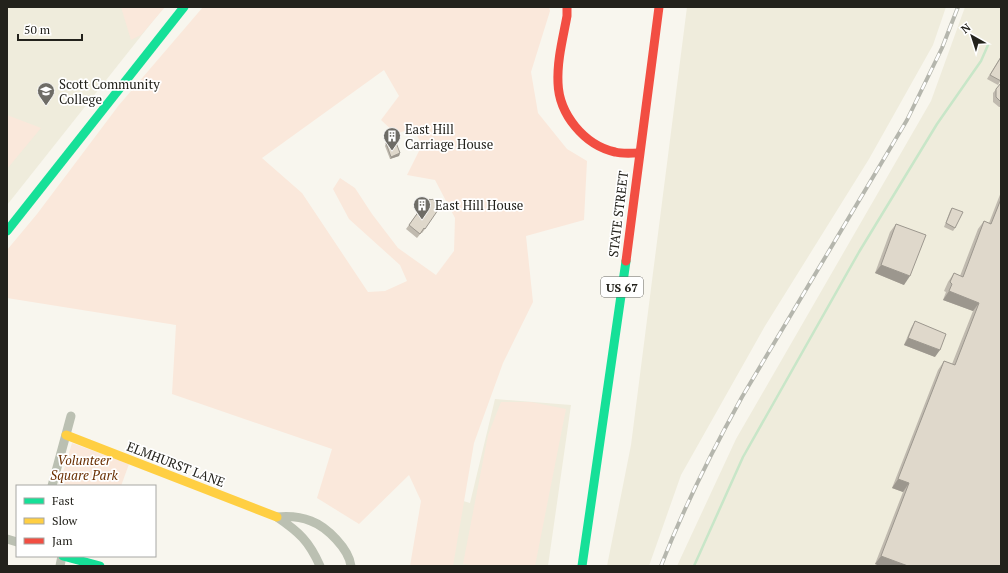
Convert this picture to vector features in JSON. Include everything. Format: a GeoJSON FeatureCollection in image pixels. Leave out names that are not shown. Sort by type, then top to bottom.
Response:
{"type":"FeatureCollection","features":[{"type":"Feature","properties":{"kind":"street"},"geometry":{"type":"LineString","coordinates":[[7,230],[184,7]]}},
{"type":"Feature","properties":{"kind":"street"},"geometry":{"type":"LineString","coordinates":[[567,7],[559,70],[559,91],[565,110],[577,129],[593,143],[613,152],[639,153]]}},
{"type":"Feature","properties":{"kind":"street","name":"STATE STREET"},"geometry":{"type":"LineString","coordinates":[[582,566],[626,258],[659,7]]}},
{"type":"Feature","properties":{"kind":"street"},"geometry":{"type":"LineString","coordinates":[[52,485],[70,416]]}},
{"type":"Feature","properties":{"kind":"street","name":"ELMHURST LANE"},"geometry":{"type":"LineString","coordinates":[[66,435],[277,517],[297,531],[306,540],[320,566]]}},
{"type":"Feature","properties":{"kind":"street","name":"ELMHURST LANE"},"geometry":{"type":"LineString","coordinates":[[277,517],[285,516],[311,521],[322,528],[330,534],[347,552],[350,566]]}},
{"type":"Feature","properties":{"kind":"street"},"geometry":{"type":"LineString","coordinates":[[66,557],[100,566]]}},
{"type":"Feature","properties":{"kind":"shaded area","name":"Scott Community College"},"geometry":{"type":"Polygon","coordinates":[[[7,7],[164,7],[7,205],[7,7]]]}},
{"type":"Feature","properties":{"kind":"shaded area"},"geometry":{"type":"Polygon","coordinates":[[[687,7],[946,7],[933,45],[869,159],[765,326],[681,475],[649,566],[607,566],[631,445],[687,7]]]}},
{"type":"Feature","properties":{"kind":"shaded area"},"geometry":{"type":"Polygon","coordinates":[[[965,7],[1001,7],[1001,566],[677,566],[736,439],[931,101],[965,7]]]}},
{"type":"Feature","properties":{"kind":"shaded area"},"geometry":{"type":"Polygon","coordinates":[[[495,399],[571,405],[548,566],[445,566],[460,500],[470,503],[495,399]]]}},
{"type":"Feature","properties":{"kind":"green space"},"geometry":{"type":"Polygon","coordinates":[[[121,7],[165,7],[141,35],[131,40],[121,7]]]}},
{"type":"Feature","properties":{"kind":"green space"},"geometry":{"type":"Polygon","coordinates":[[[203,7],[549,7],[550,11],[531,72],[538,113],[567,149],[587,161],[584,220],[526,236],[533,302],[503,363],[474,443],[453,566],[410,566],[421,501],[409,475],[359,524],[317,498],[332,449],[172,394],[176,325],[7,298],[7,250],[37,214],[119,105],[203,7]],[[384,70],[262,158],[302,193],[368,292],[385,291],[407,281],[400,265],[349,219],[333,189],[340,178],[355,188],[372,214],[398,248],[436,275],[454,251],[455,218],[435,180],[407,175],[422,145],[413,128],[396,134],[381,120],[399,96],[384,70]]]}},
{"type":"Feature","properties":{"kind":"green space"},"geometry":{"type":"Polygon","coordinates":[[[7,115],[41,128],[7,169],[7,115]]]}},
{"type":"Feature","properties":{"kind":"green space"},"geometry":{"type":"Polygon","coordinates":[[[501,402],[531,402],[566,409],[535,566],[478,566],[463,564],[488,435],[501,402]]]}},
{"type":"Feature","properties":{"kind":"green space","name":"Volunteer Square Park"},"geometry":{"type":"Polygon","coordinates":[[[72,443],[129,464],[121,485],[59,485],[72,443]]]}},
{"type":"Feature","properties":{"kind":"building"},"geometry":{"type":"Polygon","coordinates":[[[1001,57],[1001,81],[990,75],[1001,57]]]}},
{"type":"Feature","properties":{"kind":"building"},"geometry":{"type":"Polygon","coordinates":[[[1001,83],[1001,102],[996,97],[996,89],[1001,83]]]}},
{"type":"Feature","properties":{"kind":"building","name":"East Hill Carriage House"},"geometry":{"type":"Polygon","coordinates":[[[395,140],[400,153],[391,157],[386,143],[395,140]]]}},
{"type":"Feature","properties":{"kind":"building","name":"East Hill House"},"geometry":{"type":"Polygon","coordinates":[[[430,199],[440,205],[440,207],[420,234],[409,225],[424,204],[430,199]]]}},
{"type":"Feature","properties":{"kind":"building"},"geometry":{"type":"Polygon","coordinates":[[[1001,199],[1001,566],[908,566],[881,556],[909,483],[898,479],[944,361],[955,365],[979,303],[949,291],[952,284],[950,282],[954,273],[963,277],[984,221],[991,224],[1001,199]]]}},
{"type":"Feature","properties":{"kind":"building"},"geometry":{"type":"Polygon","coordinates":[[[952,208],[963,212],[955,228],[946,223],[952,208]]]}},
{"type":"Feature","properties":{"kind":"building"},"geometry":{"type":"Polygon","coordinates":[[[896,224],[926,235],[910,276],[881,265],[896,224]]]}},
{"type":"Feature","properties":{"kind":"building"},"geometry":{"type":"Polygon","coordinates":[[[915,321],[946,334],[940,350],[908,338],[915,321]]]}},
{"type":"Feature","properties":{"kind":"waterway"},"geometry":{"type":"LineString","coordinates":[[694,566],[743,457],[859,252],[937,124],[981,61],[988,45]]}},
{"type":"Feature","properties":{"kind":"railway"},"geometry":{"type":"LineString","coordinates":[[661,566],[698,480],[742,397],[907,120],[942,48],[958,7]]}},
{"type":"Feature","properties":{"kind":"traffic: fast"},"geometry":{"type":"LineString","coordinates":[[7,231],[184,7]]}},
{"type":"Feature","properties":{"kind":"traffic: fast"},"geometry":{"type":"LineString","coordinates":[[582,566],[626,261]]}},
{"type":"Feature","properties":{"kind":"traffic: fast"},"geometry":{"type":"LineString","coordinates":[[67,557],[100,566]]}},
{"type":"Feature","properties":{"kind":"traffic: slow"},"geometry":{"type":"LineString","coordinates":[[66,435],[277,517]]}},
{"type":"Feature","properties":{"kind":"traffic: jam"},"geometry":{"type":"LineString","coordinates":[[567,7],[567,16],[558,66],[558,83],[559,95],[568,117],[593,143],[618,153],[639,153]]}},
{"type":"Feature","properties":{"kind":"traffic: jam"},"geometry":{"type":"LineString","coordinates":[[626,261],[659,7]]}},
{"type":"Feature","properties":{"kind":"place","name":"Scott Community College"},"geometry":{"type":"Point","coordinates":[46,106]}},
{"type":"Feature","properties":{"kind":"place","name":"East Hill Carriage House"},"geometry":{"type":"Point","coordinates":[392,151]}},
{"type":"Feature","properties":{"kind":"place","name":"East Hill House"},"geometry":{"type":"Point","coordinates":[422,220]}}]}
